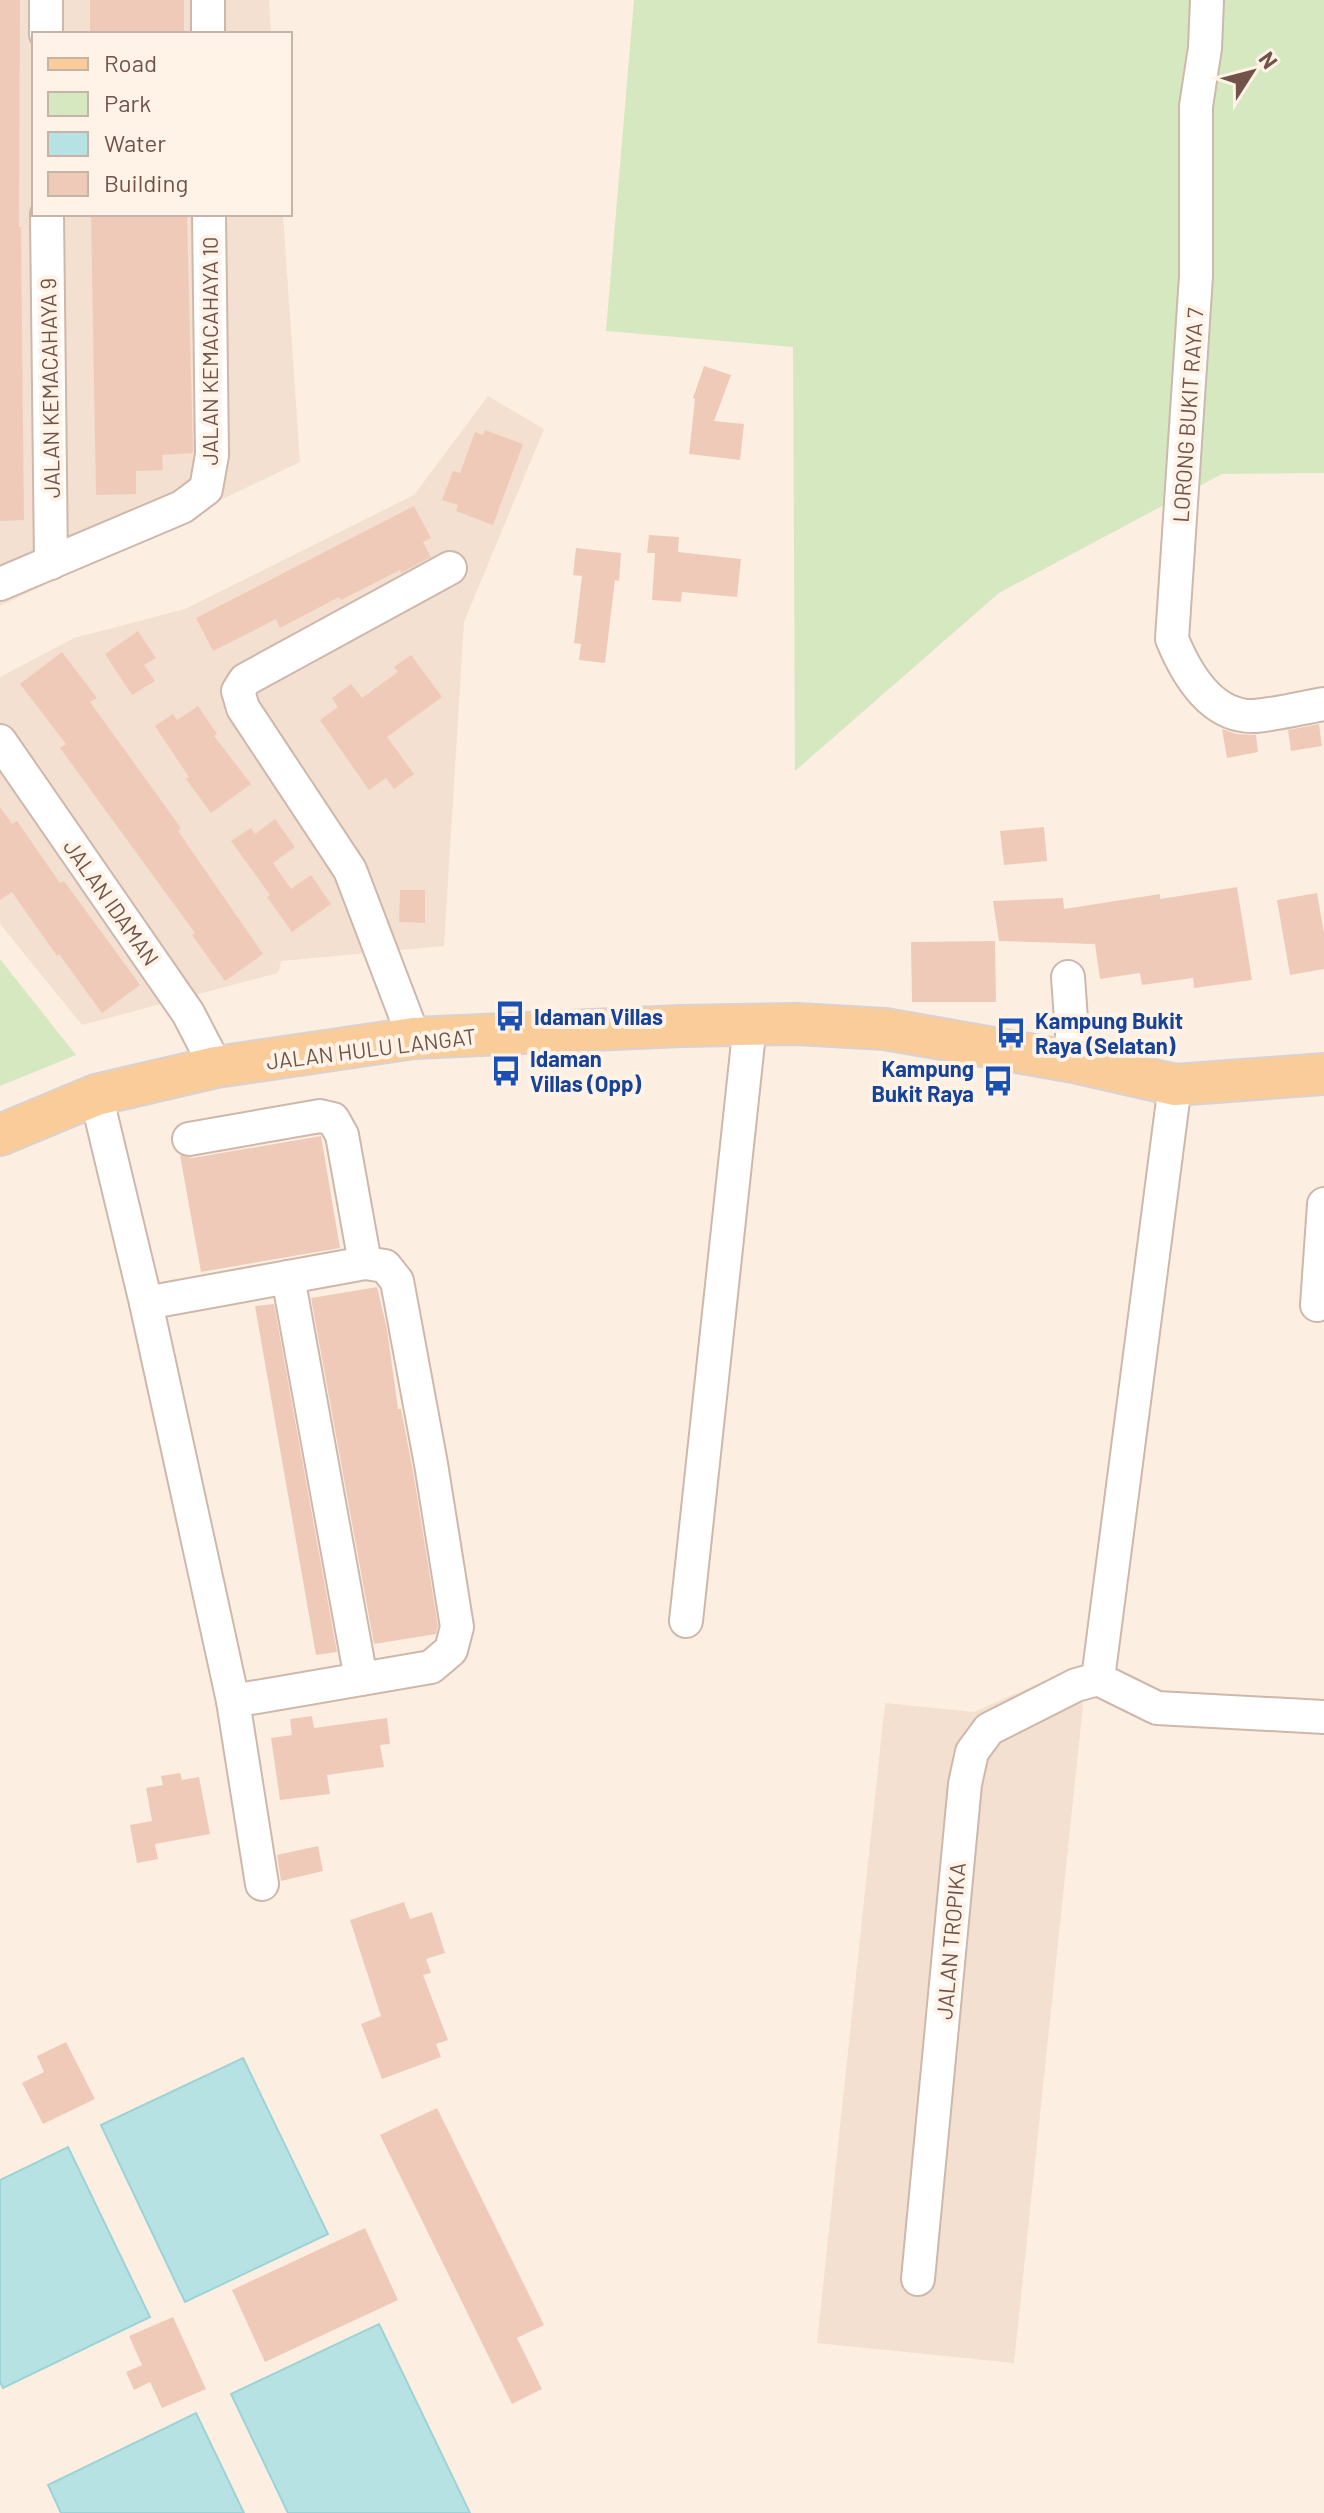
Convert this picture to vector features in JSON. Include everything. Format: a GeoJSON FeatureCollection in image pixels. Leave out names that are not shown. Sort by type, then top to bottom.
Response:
{"type":"FeatureCollection","features":[{"type":"Feature","properties":{"kind":"main road","name":"JALAN HULU LANGAT"},"geometry":{"type":"LineString","coordinates":[[0,1135],[96,1095],[216,1067],[414,1038],[797,1024],[885,1029],[1074,1062],[1175,1085],[1324,1074]]}},
{"type":"Feature","properties":{"kind":"street"},"geometry":{"type":"LineString","coordinates":[[46,0],[46,32]]}},
{"type":"Feature","properties":{"kind":"street"},"geometry":{"type":"LineString","coordinates":[[208,0],[208,32]]}},
{"type":"Feature","properties":{"kind":"street","name":"LORONG BUKIT RAYA 7"},"geometry":{"type":"LineString","coordinates":[[1207,0],[1205,48],[1196,106],[1196,276],[1172,639],[1185,670],[1207,695],[1227,711],[1253,716],[1324,704]]}},
{"type":"Feature","properties":{"kind":"street","name":"JALAN KEMACAHAYA 9"},"geometry":{"type":"LineString","coordinates":[[47,216],[51,563]]}},
{"type":"Feature","properties":{"kind":"street","name":"JALAN KEMACAHAYA 10"},"geometry":{"type":"LineString","coordinates":[[51,563],[182,507],[206,489],[212,455],[209,216]]}},
{"type":"Feature","properties":{"kind":"street"},"geometry":{"type":"LineString","coordinates":[[0,584],[51,563]]}},
{"type":"Feature","properties":{"kind":"street"},"geometry":{"type":"LineString","coordinates":[[414,1038],[350,870],[243,708],[238,691],[245,680],[450,568]]}},
{"type":"Feature","properties":{"kind":"street","name":"JALAN IDAMAN"},"geometry":{"type":"LineString","coordinates":[[0,741],[188,1013],[216,1067]]}},
{"type":"Feature","properties":{"kind":"street"},"geometry":{"type":"LineString","coordinates":[[1068,977],[1074,1062]]}},
{"type":"Feature","properties":{"kind":"street"},"geometry":{"type":"LineString","coordinates":[[686,1621],[750,1024]]}},
{"type":"Feature","properties":{"kind":"street"},"geometry":{"type":"LineString","coordinates":[[1175,1085],[1098,1679],[1157,1708],[1324,1717]]}},
{"type":"Feature","properties":{"kind":"street"},"geometry":{"type":"LineString","coordinates":[[96,1095],[146,1303],[233,1701],[262,1884]]}},
{"type":"Feature","properties":{"kind":"street"},"geometry":{"type":"LineString","coordinates":[[189,1139],[320,1116],[333,1119],[342,1135],[365,1263]]}},
{"type":"Feature","properties":{"kind":"street"},"geometry":{"type":"LineString","coordinates":[[1317,1305],[1324,1204]]}},
{"type":"Feature","properties":{"kind":"street"},"geometry":{"type":"LineString","coordinates":[[146,1303],[365,1263],[385,1266],[397,1281],[457,1627],[451,1650],[431,1667],[233,1701]]}},
{"type":"Feature","properties":{"kind":"street"},"geometry":{"type":"LineString","coordinates":[[288,1277],[361,1679]]}},
{"type":"Feature","properties":{"kind":"street","name":"JALAN TROPIKA"},"geometry":{"type":"LineString","coordinates":[[918,2279],[965,1784],[972,1752],[989,1729],[1076,1685],[1098,1679]]}},
{"type":"Feature","properties":{"kind":"shaded area"},"geometry":{"type":"Polygon","coordinates":[[[0,0],[269,0],[271,32],[32,32],[32,216],[283,216],[300,462],[0,606],[0,0]]]}},
{"type":"Feature","properties":{"kind":"shaded area"},"geometry":{"type":"Polygon","coordinates":[[[488,396],[544,429],[464,622],[444,946],[281,961],[278,973],[82,1025],[0,924],[0,677],[74,638],[185,609],[414,495],[488,396]]]}},
{"type":"Feature","properties":{"kind":"shaded area"},"geometry":{"type":"Polygon","coordinates":[[[1069,1670],[1083,1705],[1014,2363],[817,2343],[885,1703],[974,1712],[1069,1670]]]}},
{"type":"Feature","properties":{"kind":"green space"},"geometry":{"type":"Polygon","coordinates":[[[634,0],[1324,0],[1324,473],[1222,474],[999,593],[795,771],[793,347],[606,331],[634,0]]]}},
{"type":"Feature","properties":{"kind":"green space"},"geometry":{"type":"Polygon","coordinates":[[[0,959],[76,1055],[0,1086],[0,959]]]}},
{"type":"Feature","properties":{"kind":"water"},"geometry":{"type":"Polygon","coordinates":[[[243,2058],[328,2234],[185,2302],[101,2125],[243,2058]]]}},
{"type":"Feature","properties":{"kind":"water"},"geometry":{"type":"Polygon","coordinates":[[[68,2147],[150,2317],[3,2388],[0,2382],[0,2180],[68,2147]]]}},
{"type":"Feature","properties":{"kind":"water"},"geometry":{"type":"Polygon","coordinates":[[[379,2324],[470,2513],[288,2513],[231,2394],[379,2324]]]}},
{"type":"Feature","properties":{"kind":"water"},"geometry":{"type":"Polygon","coordinates":[[[196,2413],[244,2513],[61,2513],[48,2485],[196,2413]]]}},
{"type":"Feature","properties":{"kind":"building"},"geometry":{"type":"Polygon","coordinates":[[[0,0],[20,0],[19,227],[24,520],[0,521],[0,0]]]}},
{"type":"Feature","properties":{"kind":"building"},"geometry":{"type":"Polygon","coordinates":[[[90,0],[184,0],[184,32],[90,32],[90,0]]]}},
{"type":"Feature","properties":{"kind":"building"},"geometry":{"type":"Polygon","coordinates":[[[91,216],[187,216],[193,453],[162,455],[163,470],[136,471],[136,494],[96,495],[91,216]]]}},
{"type":"Feature","properties":{"kind":"building"},"geometry":{"type":"Polygon","coordinates":[[[704,366],[731,375],[714,421],[744,424],[740,460],[689,454],[693,398],[704,366]]]}},
{"type":"Feature","properties":{"kind":"building"},"geometry":{"type":"Polygon","coordinates":[[[485,430],[523,444],[493,525],[456,511],[458,505],[442,500],[453,471],[460,473],[475,432],[483,435],[485,430]]]}},
{"type":"Feature","properties":{"kind":"building"},"geometry":{"type":"Polygon","coordinates":[[[414,506],[431,538],[423,542],[431,557],[341,600],[339,597],[280,628],[276,619],[213,651],[196,618],[414,506]]]}},
{"type":"Feature","properties":{"kind":"building"},"geometry":{"type":"Polygon","coordinates":[[[649,535],[679,537],[678,552],[741,559],[737,597],[682,592],[681,602],[652,600],[655,553],[647,553],[649,535]]]}},
{"type":"Feature","properties":{"kind":"building"},"geometry":{"type":"Polygon","coordinates":[[[576,548],[621,553],[605,663],[579,660],[581,644],[574,643],[582,576],[573,575],[576,548]]]}},
{"type":"Feature","properties":{"kind":"building"},"geometry":{"type":"Polygon","coordinates":[[[138,631],[156,658],[144,665],[155,681],[132,695],[105,654],[138,631]]]}},
{"type":"Feature","properties":{"kind":"building"},"geometry":{"type":"Polygon","coordinates":[[[62,652],[97,698],[90,702],[181,828],[178,831],[263,954],[225,981],[192,935],[195,933],[60,748],[66,744],[20,684],[62,652]]]}},
{"type":"Feature","properties":{"kind":"building"},"geometry":{"type":"Polygon","coordinates":[[[411,655],[442,697],[387,737],[414,774],[394,789],[386,778],[369,790],[320,720],[338,707],[332,698],[351,684],[362,698],[398,672],[394,667],[411,655]]]}},
{"type":"Feature","properties":{"kind":"building"},"geometry":{"type":"Polygon","coordinates":[[[198,706],[217,734],[214,736],[251,784],[211,813],[186,779],[189,777],[155,726],[173,714],[177,720],[198,706]]]}},
{"type":"Feature","properties":{"kind":"building"},"geometry":{"type":"Polygon","coordinates":[[[1319,724],[1322,746],[1291,751],[1288,730],[1319,724]]]}},
{"type":"Feature","properties":{"kind":"building"},"geometry":{"type":"Polygon","coordinates":[[[1222,729],[1256,735],[1258,752],[1227,758],[1222,729]]]}},
{"type":"Feature","properties":{"kind":"building"},"geometry":{"type":"Polygon","coordinates":[[[0,807],[12,824],[17,821],[60,883],[64,881],[140,985],[102,1013],[12,892],[0,900],[0,807]]]}},
{"type":"Feature","properties":{"kind":"building"},"geometry":{"type":"Polygon","coordinates":[[[275,819],[295,847],[273,863],[291,889],[311,875],[331,904],[292,932],[231,841],[251,828],[255,834],[275,819]]]}},
{"type":"Feature","properties":{"kind":"building"},"geometry":{"type":"Polygon","coordinates":[[[1044,827],[1047,861],[1004,865],[1000,831],[1044,827]]]}},
{"type":"Feature","properties":{"kind":"building"},"geometry":{"type":"Polygon","coordinates":[[[1237,887],[1252,980],[1194,988],[1193,978],[1142,985],[1140,973],[1100,979],[1095,944],[999,941],[993,901],[1063,898],[1064,909],[1160,894],[1160,899],[1237,887]]]}},
{"type":"Feature","properties":{"kind":"building"},"geometry":{"type":"Polygon","coordinates":[[[400,890],[425,890],[425,923],[399,922],[400,890]]]}},
{"type":"Feature","properties":{"kind":"building"},"geometry":{"type":"Polygon","coordinates":[[[1317,893],[1324,933],[1324,969],[1290,975],[1277,900],[1317,893]]]}},
{"type":"Feature","properties":{"kind":"building"},"geometry":{"type":"Polygon","coordinates":[[[995,941],[996,1002],[912,1002],[911,942],[995,941]]]}},
{"type":"Feature","properties":{"kind":"building"},"geometry":{"type":"Polygon","coordinates":[[[321,1136],[340,1248],[201,1272],[180,1155],[192,1158],[321,1136]]]}},
{"type":"Feature","properties":{"kind":"building"},"geometry":{"type":"Polygon","coordinates":[[[377,1287],[387,1329],[398,1409],[401,1409],[413,1471],[438,1626],[436,1634],[374,1644],[311,1298],[377,1287]]]}},
{"type":"Feature","properties":{"kind":"building"},"geometry":{"type":"Polygon","coordinates":[[[274,1304],[337,1652],[316,1655],[255,1306],[274,1304]]]}},
{"type":"Feature","properties":{"kind":"building"},"geometry":{"type":"Polygon","coordinates":[[[312,1716],[314,1728],[387,1718],[390,1744],[380,1745],[384,1767],[327,1775],[330,1794],[280,1800],[271,1738],[292,1735],[290,1719],[312,1716]]]}},
{"type":"Feature","properties":{"kind":"building"},"geometry":{"type":"Polygon","coordinates":[[[180,1773],[182,1780],[199,1777],[210,1834],[155,1844],[158,1859],[137,1863],[130,1825],[152,1821],[146,1788],[163,1785],[161,1776],[180,1773]]]}},
{"type":"Feature","properties":{"kind":"building"},"geometry":{"type":"Polygon","coordinates":[[[318,1846],[323,1871],[281,1881],[277,1855],[318,1846]]]}},
{"type":"Feature","properties":{"kind":"building"},"geometry":{"type":"Polygon","coordinates":[[[404,1902],[410,1919],[432,1912],[445,1953],[426,1959],[431,1973],[423,1975],[448,2040],[436,2044],[441,2057],[382,2079],[361,2024],[381,2016],[350,1920],[404,1902]]]}},
{"type":"Feature","properties":{"kind":"building"},"geometry":{"type":"Polygon","coordinates":[[[66,2042],[95,2099],[43,2124],[22,2083],[44,2072],[37,2056],[66,2042]]]}},
{"type":"Feature","properties":{"kind":"building"},"geometry":{"type":"Polygon","coordinates":[[[437,2108],[544,2325],[517,2338],[542,2389],[512,2404],[380,2135],[437,2108]]]}},
{"type":"Feature","properties":{"kind":"building"},"geometry":{"type":"Polygon","coordinates":[[[365,2228],[398,2300],[265,2362],[232,2290],[365,2228]]]}},
{"type":"Feature","properties":{"kind":"building"},"geometry":{"type":"Polygon","coordinates":[[[173,2317],[206,2389],[162,2408],[150,2382],[134,2390],[126,2372],[142,2365],[129,2336],[173,2317]]]}},
{"type":"Feature","properties":{"kind":"place","name":"Idaman Villas"},"geometry":{"type":"Point","coordinates":[510,1016]}},
{"type":"Feature","properties":{"kind":"place","name":"Kampung Bukit Raya (Selatan)"},"geometry":{"type":"Point","coordinates":[1011,1033]}},
{"type":"Feature","properties":{"kind":"place","name":"Idaman Villas (Opp)"},"geometry":{"type":"Point","coordinates":[506,1071]}},
{"type":"Feature","properties":{"kind":"place","name":"Kampung Bukit Raya"},"geometry":{"type":"Point","coordinates":[998,1081]}}]}
